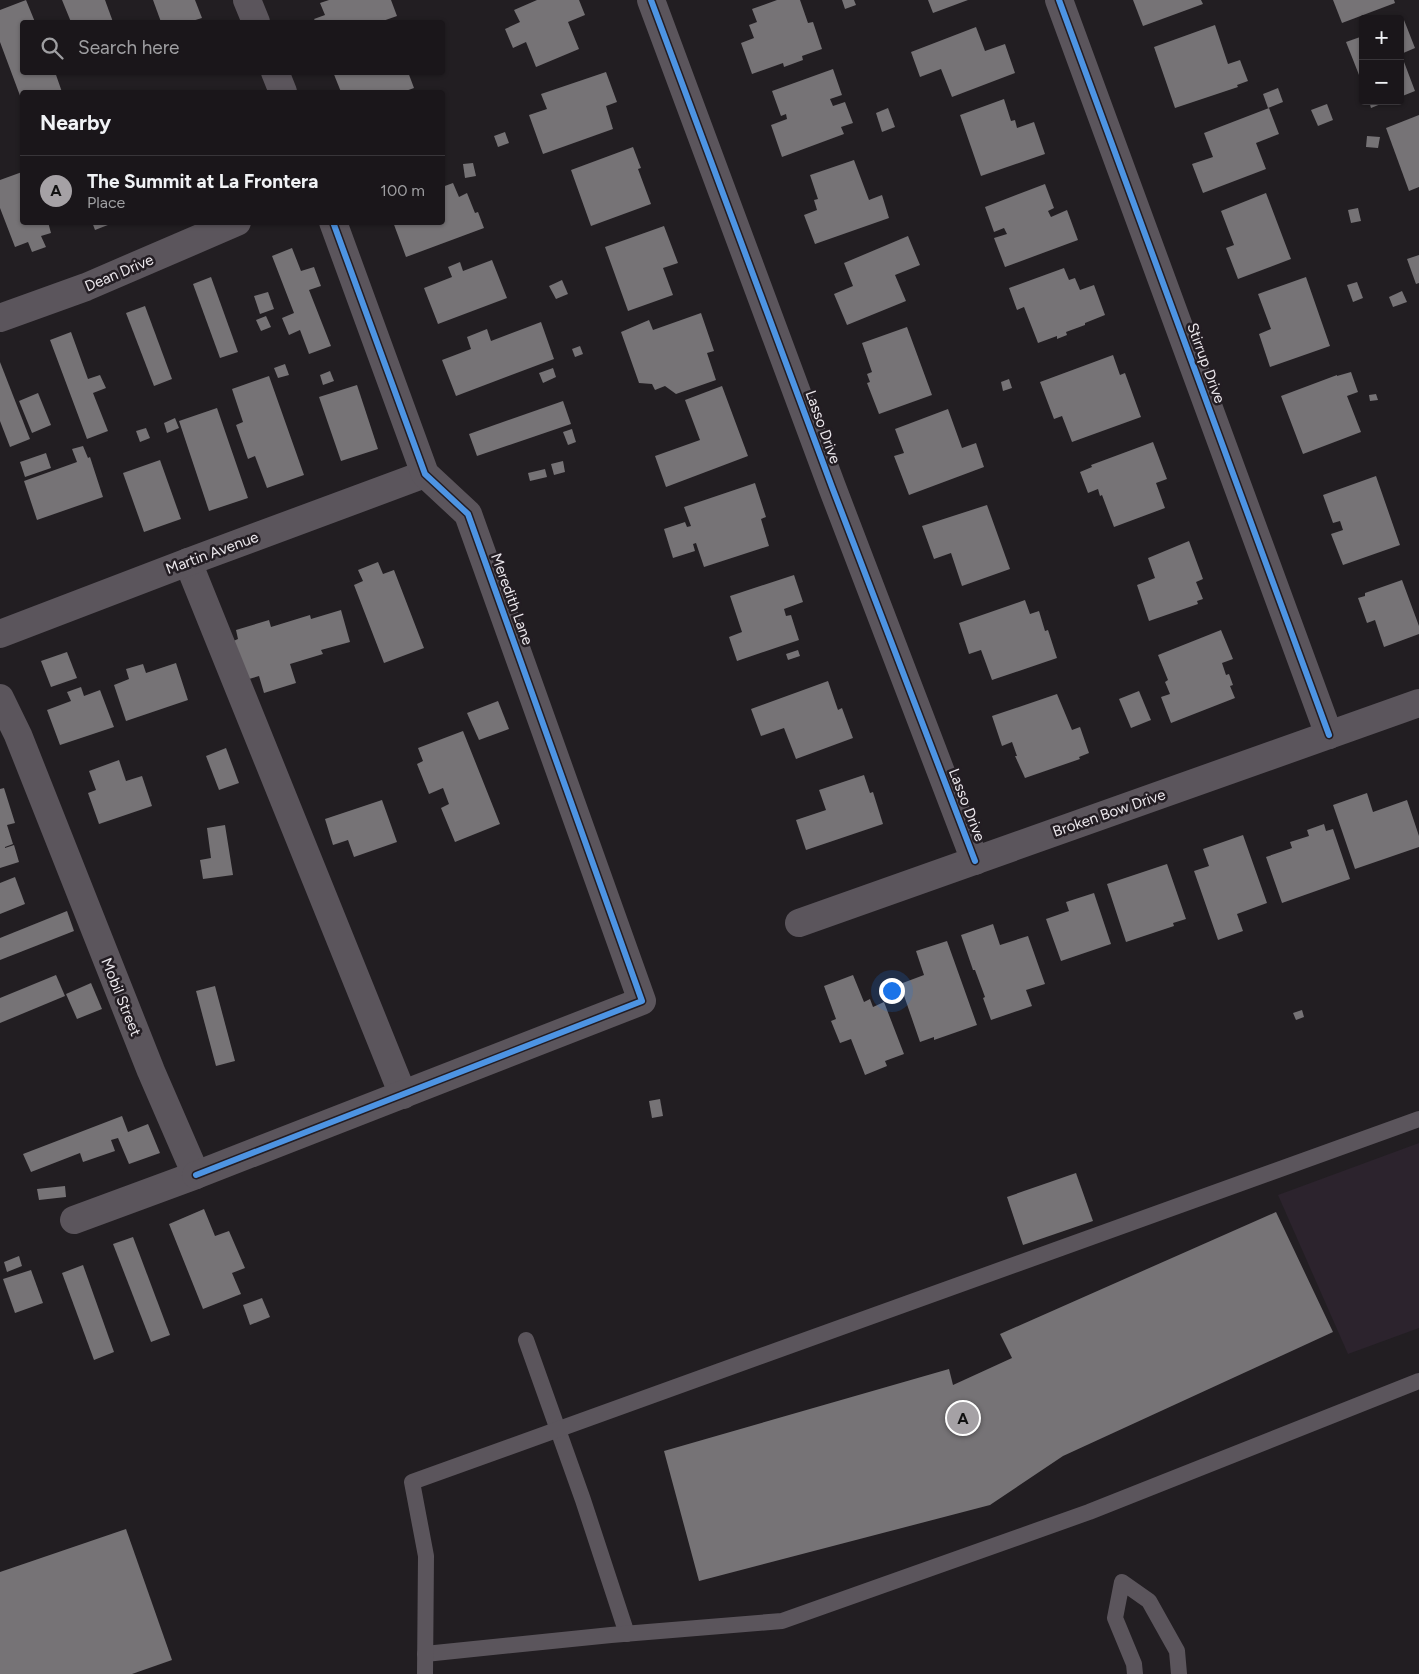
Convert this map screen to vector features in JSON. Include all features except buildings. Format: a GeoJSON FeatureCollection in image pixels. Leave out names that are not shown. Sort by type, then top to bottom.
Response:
{"type":"FeatureCollection","features":[{"type":"Feature","properties":{"kind":"street"},"geometry":{"type":"LineString","coordinates":[[247,0],[255,20]]}},
{"type":"Feature","properties":{"kind":"street","name":"Lasso Drive"},"geometry":{"type":"LineString","coordinates":[[651,0],[832,487],[975,861]]}},
{"type":"Feature","properties":{"kind":"street","name":"Stirrup Drive"},"geometry":{"type":"LineString","coordinates":[[1059,0],[1329,736]]}},
{"type":"Feature","properties":{"kind":"street"},"geometry":{"type":"LineString","coordinates":[[277,75],[282,90]]}},
{"type":"Feature","properties":{"kind":"street","name":"Dean Drive"},"geometry":{"type":"LineString","coordinates":[[0,318],[86,287],[230,225]]}},
{"type":"Feature","properties":{"kind":"street","name":"Meredith Lane"},"geometry":{"type":"LineString","coordinates":[[334,225],[425,474],[468,514],[642,1001],[403,1095]]}},
{"type":"Feature","properties":{"kind":"street","name":"Martin Avenue"},"geometry":{"type":"LineString","coordinates":[[0,634],[425,474]]}},
{"type":"Feature","properties":{"kind":"street"},"geometry":{"type":"LineString","coordinates":[[74,1220],[403,1095],[188,562]]}},
{"type":"Feature","properties":{"kind":"street","name":"Mobil Street"},"geometry":{"type":"LineString","coordinates":[[0,698],[18,736],[147,1062],[196,1175]]}},
{"type":"Feature","properties":{"kind":"street","name":"Broken Bow Drive"},"geometry":{"type":"LineString","coordinates":[[799,923],[1419,703]]}},
{"type":"Feature","properties":{"kind":"lane"},"geometry":{"type":"LineString","coordinates":[[425,1674],[426,1556],[412,1482],[1419,1119]]}},
{"type":"Feature","properties":{"kind":"lane"},"geometry":{"type":"LineString","coordinates":[[526,1340],[559,1430],[627,1634]]}},
{"type":"Feature","properties":{"kind":"lane"},"geometry":{"type":"LineString","coordinates":[[425,1654],[782,1621],[1089,1512],[1419,1381]]}},
{"type":"Feature","properties":{"kind":"lane"},"geometry":{"type":"LineString","coordinates":[[1135,1674],[1134,1664],[1116,1618],[1122,1582],[1149,1601],[1176,1650],[1178,1674]]}},
{"type":"Feature","properties":{"kind":"shaded area"},"geometry":{"type":"Polygon","coordinates":[[[1419,1143],[1419,1328],[1348,1354],[1278,1195],[1419,1143]]]}},
{"type":"Feature","properties":{"kind":"cycle path"},"geometry":{"type":"LineString","coordinates":[[651,0],[832,487],[975,861]]}},
{"type":"Feature","properties":{"kind":"cycle path"},"geometry":{"type":"LineString","coordinates":[[1059,0],[1329,735]]}},
{"type":"Feature","properties":{"kind":"cycle path"},"geometry":{"type":"LineString","coordinates":[[196,1175],[642,1001],[468,514],[425,474],[334,225]]}},
{"type":"Feature","properties":{"kind":"place","name":"The Summit at La Frontera"},"geometry":{"type":"Point","coordinates":[963,1418]}}]}
